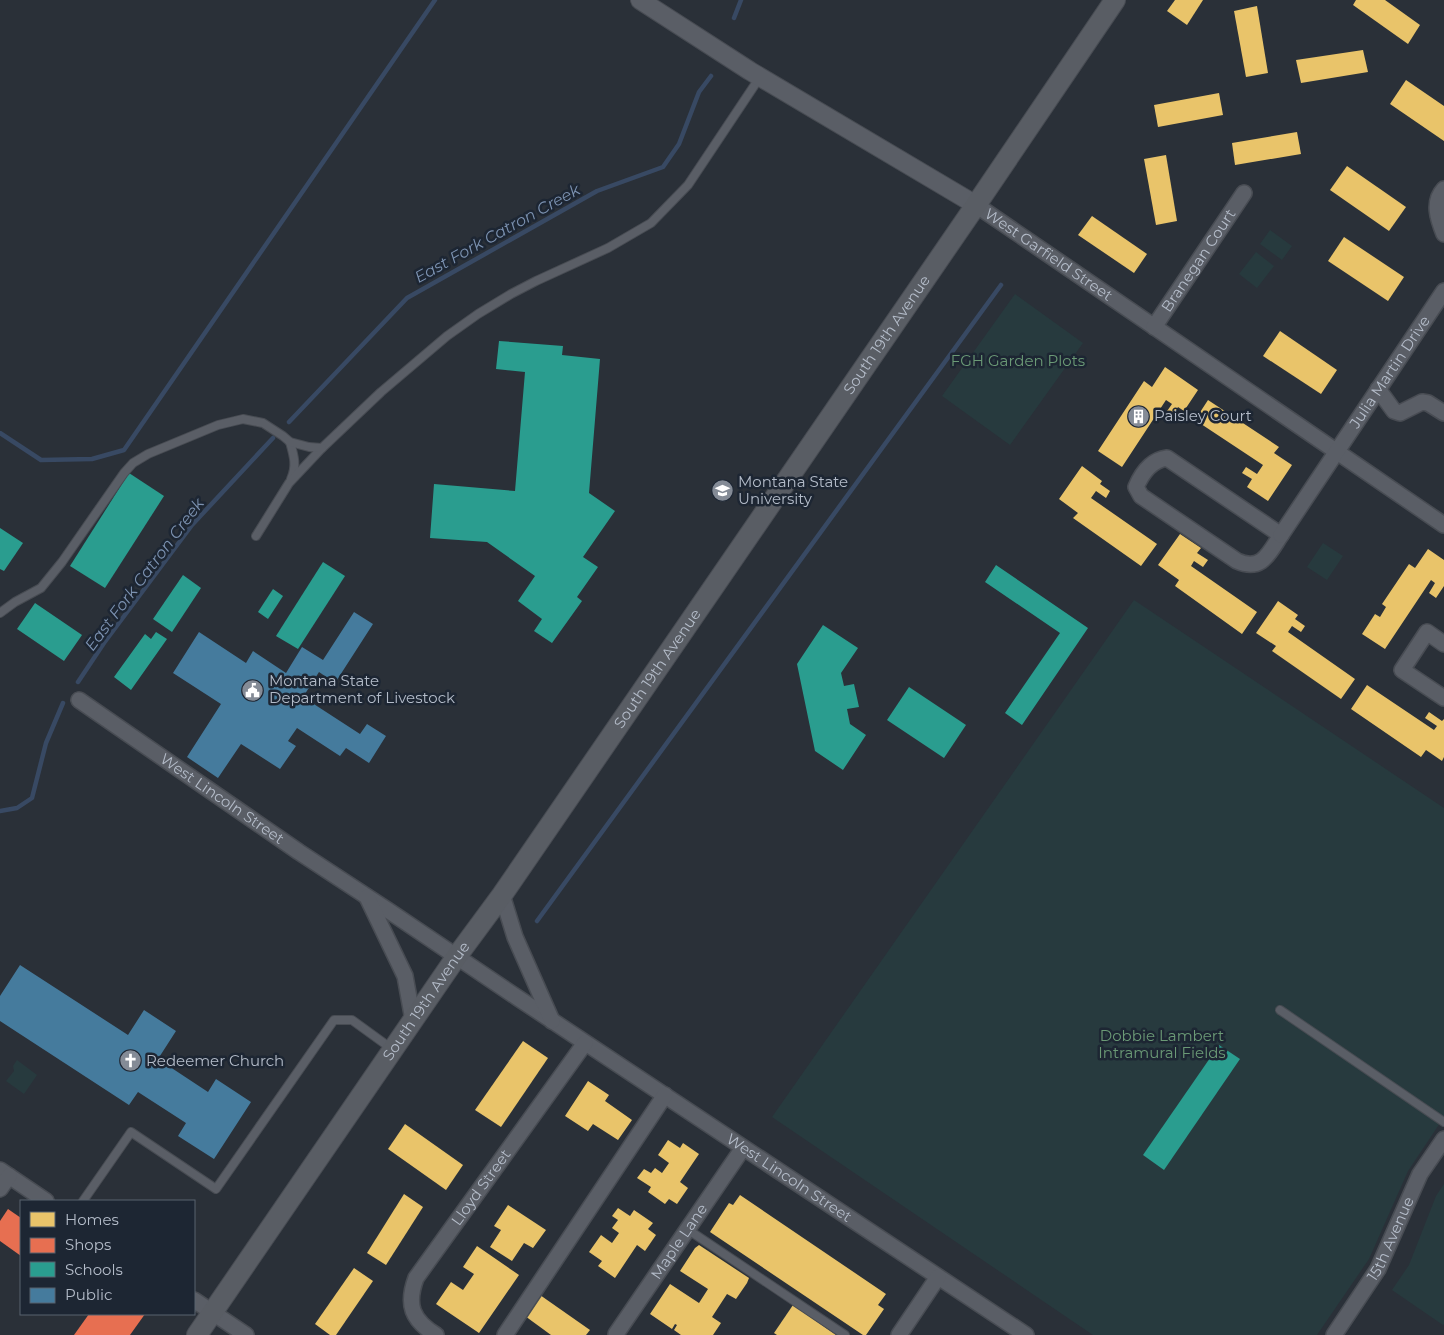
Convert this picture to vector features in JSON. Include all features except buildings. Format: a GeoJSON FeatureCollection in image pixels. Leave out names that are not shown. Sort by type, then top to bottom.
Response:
{"type":"FeatureCollection","features":[{"type":"Feature","properties":{"kind":"main road","name":"South 19th Avenue"},"geometry":{"type":"LineString","coordinates":[[197,1335],[976,206],[1115,0]]}},
{"type":"Feature","properties":{"kind":"street","name":"West Garfield Street"},"geometry":{"type":"LineString","coordinates":[[640,0],[760,77],[976,206],[1444,525]]}},
{"type":"Feature","properties":{"kind":"street"},"geometry":{"type":"LineString","coordinates":[[1444,189],[1437,202],[1438,218],[1444,234]]}},
{"type":"Feature","properties":{"kind":"street","name":"Branegan Court"},"geometry":{"type":"LineString","coordinates":[[1154,327],[1244,193]]}},
{"type":"Feature","properties":{"kind":"street","name":"Julia Martin Drive"},"geometry":{"type":"LineString","coordinates":[[1336,452],[1444,291]]}},
{"type":"Feature","properties":{"kind":"street"},"geometry":{"type":"LineString","coordinates":[[1378,389],[1394,411],[1400,413],[1422,402],[1428,403],[1444,413]]}},
{"type":"Feature","properties":{"kind":"street"},"geometry":{"type":"LineString","coordinates":[[1280,535],[1167,458],[1158,459],[1149,467],[1136,487],[1141,496],[1151,504],[1247,566],[1258,563],[1267,556],[1336,452]]}},
{"type":"Feature","properties":{"kind":"street"},"geometry":{"type":"LineString","coordinates":[[1444,644],[1427,632],[1402,670],[1444,698]]}},
{"type":"Feature","properties":{"kind":"street","name":"West Lincoln Street"},"geometry":{"type":"LineString","coordinates":[[79,700],[285,843],[1026,1335]]}},
{"type":"Feature","properties":{"kind":"street"},"geometry":{"type":"LineString","coordinates":[[502,895],[514,937],[552,1021]]}},
{"type":"Feature","properties":{"kind":"street"},"geometry":{"type":"LineString","coordinates":[[366,896],[405,976],[413,1020]]}},
{"type":"Feature","properties":{"kind":"street","name":"Lloyd Street"},"geometry":{"type":"LineString","coordinates":[[436,1335],[424,1328],[416,1318],[411,1304],[411,1291],[416,1278],[585,1043]]}},
{"type":"Feature","properties":{"kind":"street"},"geometry":{"type":"LineString","coordinates":[[505,1335],[664,1095]]}},
{"type":"Feature","properties":{"kind":"street","name":"15th Avenue"},"geometry":{"type":"LineString","coordinates":[[1334,1335],[1378,1269],[1420,1174],[1444,1140]]}},
{"type":"Feature","properties":{"kind":"street","name":"Maple Lane"},"geometry":{"type":"LineString","coordinates":[[616,1334],[743,1148]]}},
{"type":"Feature","properties":{"kind":"street"},"geometry":{"type":"LineString","coordinates":[[0,1189],[4,1173],[44,1200]]}},
{"type":"Feature","properties":{"kind":"street"},"geometry":{"type":"LineString","coordinates":[[899,1335],[938,1277]]}},
{"type":"Feature","properties":{"kind":"street"},"geometry":{"type":"LineString","coordinates":[[195,1301],[246,1335]]}},
{"type":"Feature","properties":{"kind":"lane"},"geometry":{"type":"LineString","coordinates":[[289,483],[322,448],[415,362],[447,336],[510,294],[608,248],[652,223],[688,185],[760,77]]}},
{"type":"Feature","properties":{"kind":"lane"},"geometry":{"type":"LineString","coordinates":[[0,613],[14,602],[41,588],[62,562],[124,472],[133,463],[148,454],[218,425],[243,419],[263,423],[290,442],[322,448]]}},
{"type":"Feature","properties":{"kind":"lane"},"geometry":{"type":"LineString","coordinates":[[256,536],[289,483],[293,473],[295,460],[290,442]]}},
{"type":"Feature","properties":{"kind":"lane"},"geometry":{"type":"LineString","coordinates":[[1280,1010],[1444,1122]]}},
{"type":"Feature","properties":{"kind":"lane"},"geometry":{"type":"LineString","coordinates":[[84,1200],[131,1132],[216,1189],[334,1020],[352,1020],[393,1049]]}},
{"type":"Feature","properties":{"kind":"lane"},"geometry":{"type":"LineString","coordinates":[[687,1229],[845,1335]]}},
{"type":"Feature","properties":{"kind":"green space"},"geometry":{"type":"Polygon","coordinates":[[[1270,230],[1292,246],[1282,260],[1260,244],[1270,230]]]}},
{"type":"Feature","properties":{"kind":"green space"},"geometry":{"type":"Polygon","coordinates":[[[1256,252],[1274,266],[1257,288],[1239,274],[1256,252]]]}},
{"type":"Feature","properties":{"kind":"green space","name":"FGH Garden Plots"},"geometry":{"type":"Polygon","coordinates":[[[1015,294],[1083,343],[1010,445],[942,396],[1015,294]]]}},
{"type":"Feature","properties":{"kind":"green space"},"geometry":{"type":"Polygon","coordinates":[[[1323,543],[1343,556],[1327,580],[1307,567],[1323,543]]]}},
{"type":"Feature","properties":{"kind":"green space","name":"Dobbie Lambert Intramural Fields"},"geometry":{"type":"Polygon","coordinates":[[[1134,600],[1444,808],[1444,1117],[1408,1171],[1369,1259],[1317,1335],[1093,1335],[772,1117],[1134,600]]]}},
{"type":"Feature","properties":{"kind":"green space"},"geometry":{"type":"Polygon","coordinates":[[[17,1060],[37,1075],[24,1094],[6,1081],[14,1071],[13,1066],[17,1060]]]}},
{"type":"Feature","properties":{"kind":"green space"},"geometry":{"type":"Polygon","coordinates":[[[1444,1184],[1443,1325],[1392,1290],[1409,1265],[1436,1196],[1444,1184]]]}},
{"type":"Feature","properties":{"kind":"waterway"},"geometry":{"type":"LineString","coordinates":[[0,433],[41,460],[92,459],[124,450],[435,0]]}},
{"type":"Feature","properties":{"kind":"waterway","name":"East Fork Catron Creek"},"geometry":{"type":"LineString","coordinates":[[734,18],[741,0]]}},
{"type":"Feature","properties":{"kind":"waterway","name":"East Fork Catron Creek"},"geometry":{"type":"LineString","coordinates":[[289,422],[407,298],[597,191],[663,167],[679,144],[699,92],[711,76]]}},
{"type":"Feature","properties":{"kind":"waterway"},"geometry":{"type":"LineString","coordinates":[[537,921],[1001,285]]}},
{"type":"Feature","properties":{"kind":"waterway","name":"East Fork Catron Creek"},"geometry":{"type":"LineString","coordinates":[[78,682],[104,643],[192,525],[273,438]]}},
{"type":"Feature","properties":{"kind":"waterway","name":"East Fork Catron Creek"},"geometry":{"type":"LineString","coordinates":[[0,811],[17,808],[32,798],[46,743],[63,703]]}},
{"type":"Feature","properties":{"kind":"place","name":"Paisley Court"},"geometry":{"type":"Point","coordinates":[1138,416]}},
{"type":"Feature","properties":{"kind":"place","name":"Montana State University"},"geometry":{"type":"Point","coordinates":[722,491]}},
{"type":"Feature","properties":{"kind":"place","name":"Montana State Department of Livestock"},"geometry":{"type":"Point","coordinates":[253,690]}},
{"type":"Feature","properties":{"kind":"place","name":"Redeemer Church"},"geometry":{"type":"Point","coordinates":[130,1061]}}]}
